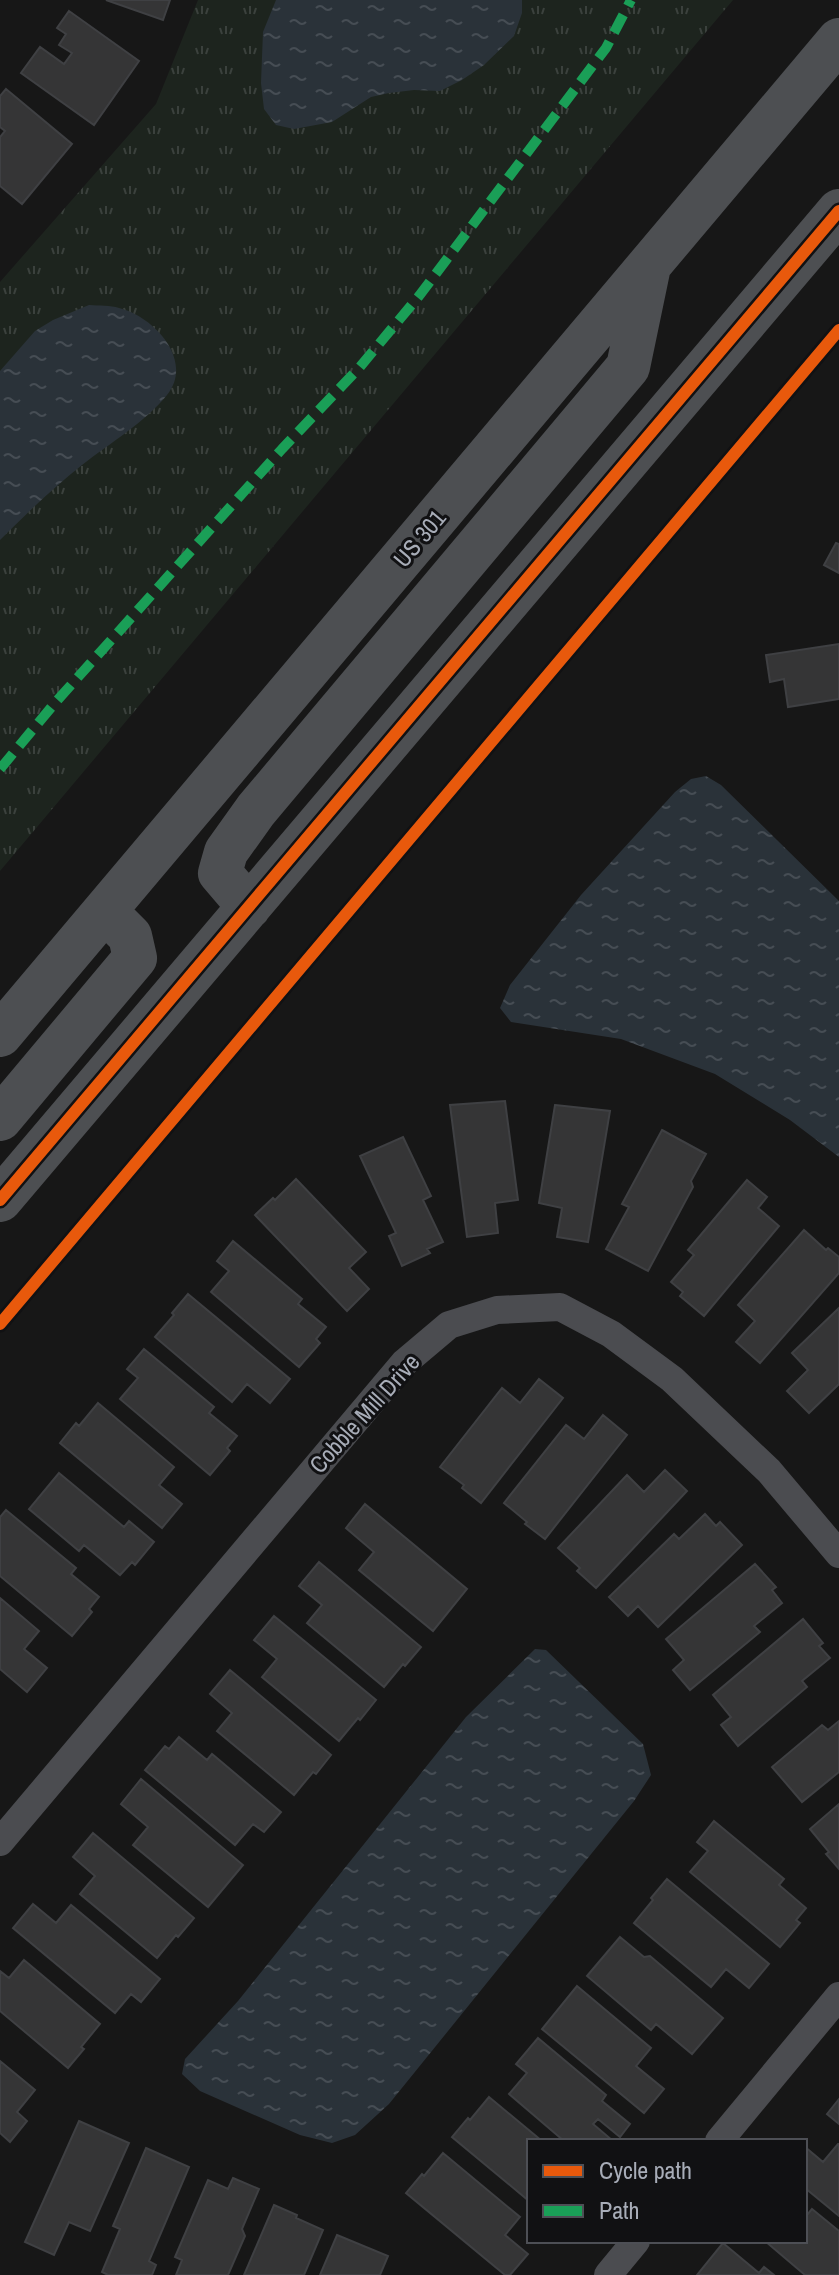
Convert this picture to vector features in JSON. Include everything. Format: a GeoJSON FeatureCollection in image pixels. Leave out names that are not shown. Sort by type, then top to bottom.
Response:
{"type":"FeatureCollection","features":[{"type":"Feature","properties":{"kind":"main road","name":"US 301"},"geometry":{"type":"LineString","coordinates":[[0,1035],[839,40]]}},
{"type":"Feature","properties":{"kind":"main road"},"geometry":{"type":"LineString","coordinates":[[0,1200],[839,211]]}},
{"type":"Feature","properties":{"kind":"main road"},"geometry":{"type":"LineString","coordinates":[[249,907],[220,873],[226,852],[256,810],[628,367],[649,265]]}},
{"type":"Feature","properties":{"kind":"main road"},"geometry":{"type":"LineString","coordinates":[[0,1119],[135,958],[130,936],[105,911]]}},
{"type":"Feature","properties":{"kind":"street","name":"Cobble Mill Drive"},"geometry":{"type":"LineString","coordinates":[[0,1842],[404,1363],[449,1325],[497,1310],[560,1307],[611,1334],[672,1379],[769,1471],[839,1554]]}},
{"type":"Feature","properties":{"kind":"street"},"geometry":{"type":"LineString","coordinates":[[721,2139],[839,1996]]}},
{"type":"Feature","properties":{"kind":"street"},"geometry":{"type":"LineString","coordinates":[[608,2275],[634,2243]]}},
{"type":"Feature","properties":{"kind":"green space"},"geometry":{"type":"Polygon","coordinates":[[[198,0],[733,0],[0,871],[0,282],[156,104],[198,0]]]}},
{"type":"Feature","properties":{"kind":"water"},"geometry":{"type":"Polygon","coordinates":[[[276,0],[522,0],[522,13],[514,36],[484,65],[462,80],[440,91],[414,90],[371,97],[332,122],[294,129],[276,125],[264,109],[261,83],[263,32],[276,0]]]}},
{"type":"Feature","properties":{"kind":"water"},"geometry":{"type":"Polygon","coordinates":[[[89,305],[112,306],[132,313],[157,330],[173,354],[176,368],[174,382],[167,395],[148,415],[71,474],[0,540],[0,371],[35,331],[89,305]]]}},
{"type":"Feature","properties":{"kind":"water"},"geometry":{"type":"Polygon","coordinates":[[[706,776],[721,785],[839,901],[839,1157],[790,1120],[715,1074],[621,1039],[511,1022],[500,1008],[510,985],[581,895],[675,792],[691,779],[706,776]]]}},
{"type":"Feature","properties":{"kind":"water"},"geometry":{"type":"Polygon","coordinates":[[[535,1649],[546,1650],[643,1744],[651,1775],[634,1801],[389,2104],[355,2135],[332,2143],[300,2135],[200,2091],[182,2074],[185,2059],[238,2001],[466,1717],[535,1649]]]}},
{"type":"Feature","properties":{"kind":"building"},"geometry":{"type":"Polygon","coordinates":[[[106,0],[170,0],[163,20],[106,0]]]}},
{"type":"Feature","properties":{"kind":"building"},"geometry":{"type":"Polygon","coordinates":[[[69,11],[139,61],[94,125],[21,73],[40,47],[64,64],[72,53],[59,45],[66,34],[57,28],[69,11]]]}},
{"type":"Feature","properties":{"kind":"building"},"geometry":{"type":"Polygon","coordinates":[[[6,89],[72,144],[22,204],[0,186],[0,137],[5,131],[0,127],[0,96],[6,89]]]}},
{"type":"Feature","properties":{"kind":"building"},"geometry":{"type":"Polygon","coordinates":[[[836,543],[839,544],[839,573],[824,565],[836,543]]]}},
{"type":"Feature","properties":{"kind":"building"},"geometry":{"type":"Polygon","coordinates":[[[839,644],[839,699],[788,707],[784,679],[770,682],[766,655],[839,644]]]}},
{"type":"Feature","properties":{"kind":"building"},"geometry":{"type":"Polygon","coordinates":[[[505,1101],[518,1200],[495,1203],[498,1233],[467,1237],[450,1105],[505,1101]]]}},
{"type":"Feature","properties":{"kind":"building"},"geometry":{"type":"Polygon","coordinates":[[[555,1105],[610,1111],[588,1242],[557,1237],[562,1208],[539,1203],[555,1105]]]}},
{"type":"Feature","properties":{"kind":"building"},"geometry":{"type":"Polygon","coordinates":[[[662,1130],[706,1154],[691,1181],[693,1187],[648,1271],[606,1249],[629,1207],[622,1204],[662,1130]]]}},
{"type":"Feature","properties":{"kind":"building"},"geometry":{"type":"Polygon","coordinates":[[[403,1137],[431,1196],[423,1200],[443,1242],[427,1249],[430,1253],[402,1266],[389,1236],[396,1233],[360,1156],[403,1137]]]}},
{"type":"Feature","properties":{"kind":"building"},"geometry":{"type":"Polygon","coordinates":[[[296,1179],[366,1252],[349,1268],[369,1289],[347,1311],[255,1215],[296,1179]]]}},
{"type":"Feature","properties":{"kind":"building"},"geometry":{"type":"Polygon","coordinates":[[[747,1180],[767,1197],[758,1208],[779,1226],[704,1316],[680,1296],[683,1292],[671,1282],[694,1255],[688,1250],[747,1180]]]}},
{"type":"Feature","properties":{"kind":"building"},"geometry":{"type":"Polygon","coordinates":[[[804,1230],[839,1257],[839,1273],[760,1363],[736,1342],[755,1321],[738,1305],[804,1230]]]}},
{"type":"Feature","properties":{"kind":"building"},"geometry":{"type":"Polygon","coordinates":[[[233,1241],[302,1299],[298,1304],[326,1327],[316,1339],[320,1343],[299,1367],[211,1292],[229,1271],[217,1261],[233,1241]]]}},
{"type":"Feature","properties":{"kind":"building"},"geometry":{"type":"Polygon","coordinates":[[[188,1294],[290,1379],[270,1403],[247,1384],[232,1402],[155,1337],[188,1294]]]}},
{"type":"Feature","properties":{"kind":"building"},"geometry":{"type":"Polygon","coordinates":[[[839,1308],[839,1384],[809,1413],[787,1391],[808,1370],[792,1353],[839,1308]]]}},
{"type":"Feature","properties":{"kind":"building"},"geometry":{"type":"Polygon","coordinates":[[[144,1349],[214,1407],[209,1413],[237,1436],[227,1448],[230,1451],[210,1475],[120,1399],[138,1378],[127,1369],[144,1349]]]}},
{"type":"Feature","properties":{"kind":"building"},"geometry":{"type":"Polygon","coordinates":[[[539,1379],[563,1398],[481,1503],[440,1467],[502,1388],[520,1403],[539,1379]]]}},
{"type":"Feature","properties":{"kind":"building"},"geometry":{"type":"Polygon","coordinates":[[[98,1403],[174,1467],[159,1485],[182,1504],[162,1528],[60,1443],[98,1403]]]}},
{"type":"Feature","properties":{"kind":"building"},"geometry":{"type":"Polygon","coordinates":[[[603,1415],[627,1435],[545,1539],[504,1503],[566,1425],[584,1439],[603,1415]]]}},
{"type":"Feature","properties":{"kind":"building"},"geometry":{"type":"Polygon","coordinates":[[[665,1470],[687,1491],[596,1588],[558,1548],[627,1475],[644,1492],[665,1470]]]}},
{"type":"Feature","properties":{"kind":"building"},"geometry":{"type":"Polygon","coordinates":[[[59,1473],[124,1527],[129,1521],[154,1542],[135,1565],[132,1562],[120,1575],[84,1545],[79,1551],[29,1509],[59,1473]]]}},
{"type":"Feature","properties":{"kind":"building"},"geometry":{"type":"Polygon","coordinates":[[[365,1504],[467,1589],[433,1631],[359,1570],[374,1552],[346,1528],[365,1504]]]}},
{"type":"Feature","properties":{"kind":"building"},"geometry":{"type":"Polygon","coordinates":[[[6,1510],[76,1568],[71,1574],[99,1597],[89,1609],[92,1612],[72,1636],[0,1576],[0,1517],[6,1510]]]}},
{"type":"Feature","properties":{"kind":"building"},"geometry":{"type":"Polygon","coordinates":[[[705,1514],[716,1526],[720,1522],[742,1545],[658,1627],[638,1606],[628,1616],[609,1597],[674,1534],[679,1539],[705,1514]]]}},
{"type":"Feature","properties":{"kind":"building"},"geometry":{"type":"Polygon","coordinates":[[[319,1562],[421,1647],[384,1687],[307,1623],[322,1605],[299,1586],[319,1562]]]}},
{"type":"Feature","properties":{"kind":"building"},"geometry":{"type":"Polygon","coordinates":[[[755,1564],[776,1587],[772,1590],[782,1603],[754,1626],[760,1632],[690,1690],[673,1670],[684,1660],[666,1639],[755,1564]]]}},
{"type":"Feature","properties":{"kind":"building"},"geometry":{"type":"Polygon","coordinates":[[[0,1598],[39,1631],[24,1649],[47,1668],[27,1692],[0,1669],[0,1598]]]}},
{"type":"Feature","properties":{"kind":"building"},"geometry":{"type":"Polygon","coordinates":[[[274,1616],[376,1700],[339,1741],[262,1677],[277,1659],[254,1640],[274,1616]]]}},
{"type":"Feature","properties":{"kind":"building"},"geometry":{"type":"Polygon","coordinates":[[[803,1619],[823,1643],[819,1646],[830,1658],[802,1681],[807,1687],[738,1746],[721,1725],[731,1717],[713,1695],[803,1619]]]}},
{"type":"Feature","properties":{"kind":"building"},"geometry":{"type":"Polygon","coordinates":[[[230,1670],[331,1755],[294,1795],[217,1731],[232,1713],[210,1694],[230,1670]]]}},
{"type":"Feature","properties":{"kind":"building"},"geometry":{"type":"Polygon","coordinates":[[[839,1721],[839,1772],[802,1802],[772,1767],[822,1725],[828,1730],[839,1721]]]}},
{"type":"Feature","properties":{"kind":"building"},"geometry":{"type":"Polygon","coordinates":[[[179,1737],[207,1760],[212,1754],[281,1812],[264,1832],[253,1824],[235,1845],[145,1770],[165,1746],[169,1749],[179,1737]]]}},
{"type":"Feature","properties":{"kind":"building"},"geometry":{"type":"Polygon","coordinates":[[[141,1779],[243,1865],[208,1907],[133,1845],[148,1827],[121,1804],[141,1779]]]}},
{"type":"Feature","properties":{"kind":"building"},"geometry":{"type":"Polygon","coordinates":[[[839,1804],[839,1869],[810,1829],[839,1804]]]}},
{"type":"Feature","properties":{"kind":"building"},"geometry":{"type":"Polygon","coordinates":[[[714,1821],[784,1879],[779,1885],[806,1908],[796,1920],[800,1923],[780,1947],[690,1872],[708,1851],[697,1842],[714,1821]]]}},
{"type":"Feature","properties":{"kind":"building"},"geometry":{"type":"Polygon","coordinates":[[[93,1833],[194,1918],[157,1958],[80,1894],[95,1876],[73,1857],[93,1833]]]}},
{"type":"Feature","properties":{"kind":"building"},"geometry":{"type":"Polygon","coordinates":[[[667,1879],[769,1964],[749,1988],[726,1969],[711,1987],[634,1923],[667,1879]]]}},
{"type":"Feature","properties":{"kind":"building"},"geometry":{"type":"Polygon","coordinates":[[[33,1904],[56,1923],[71,1905],[160,1979],[141,2002],[131,1994],[115,2013],[13,1928],[33,1904]]]}},
{"type":"Feature","properties":{"kind":"building"},"geometry":{"type":"Polygon","coordinates":[[[620,1937],[644,1957],[650,1956],[723,2018],[692,2054],[656,2024],[651,2030],[587,1976],[620,1937]]]}},
{"type":"Feature","properties":{"kind":"building"},"geometry":{"type":"Polygon","coordinates":[[[24,1960],[100,2024],[68,2068],[0,2011],[0,1971],[9,1978],[24,1960]]]}},
{"type":"Feature","properties":{"kind":"building"},"geometry":{"type":"Polygon","coordinates":[[[577,1986],[651,2048],[636,2066],[664,2089],[644,2113],[542,2029],[577,1986]]]}},
{"type":"Feature","properties":{"kind":"building"},"geometry":{"type":"Polygon","coordinates":[[[538,2038],[606,2095],[602,2101],[630,2124],[620,2137],[598,2119],[593,2124],[611,2139],[562,2139],[509,2094],[527,2073],[516,2064],[538,2038]]]}},
{"type":"Feature","properties":{"kind":"building"},"geometry":{"type":"Polygon","coordinates":[[[0,2061],[35,2090],[17,2112],[27,2121],[10,2142],[0,2133],[0,2061]]]}},
{"type":"Feature","properties":{"kind":"building"},"geometry":{"type":"Polygon","coordinates":[[[489,2097],[540,2139],[527,2139],[527,2199],[452,2137],[468,2118],[470,2120],[489,2097]]]}},
{"type":"Feature","properties":{"kind":"building"},"geometry":{"type":"Polygon","coordinates":[[[839,2099],[839,2124],[827,2114],[839,2099]]]}},
{"type":"Feature","properties":{"kind":"building"},"geometry":{"type":"Polygon","coordinates":[[[79,2121],[129,2143],[90,2231],[69,2222],[54,2255],[25,2242],[79,2121]]]}},
{"type":"Feature","properties":{"kind":"building"},"geometry":{"type":"Polygon","coordinates":[[[839,2144],[839,2216],[807,2190],[807,2149],[823,2162],[839,2144]]]}},
{"type":"Feature","properties":{"kind":"building"},"geometry":{"type":"Polygon","coordinates":[[[146,2148],[189,2167],[149,2261],[156,2265],[152,2275],[108,2275],[102,2272],[120,2229],[113,2226],[146,2148]]]}},
{"type":"Feature","properties":{"kind":"building"},"geometry":{"type":"Polygon","coordinates":[[[443,2153],[520,2217],[505,2235],[528,2254],[510,2275],[505,2275],[406,2193],[443,2153]]]}},
{"type":"Feature","properties":{"kind":"building"},"geometry":{"type":"Polygon","coordinates":[[[233,2178],[259,2189],[242,2229],[245,2236],[228,2275],[176,2275],[182,2260],[175,2257],[208,2180],[228,2189],[233,2178]]]}},
{"type":"Feature","properties":{"kind":"building"},"geometry":{"type":"Polygon","coordinates":[[[274,2205],[323,2230],[304,2275],[244,2275],[274,2205]]]}},
{"type":"Feature","properties":{"kind":"building"},"geometry":{"type":"Polygon","coordinates":[[[812,2209],[839,2231],[839,2275],[805,2275],[767,2243],[807,2243],[807,2215],[812,2209]]]}},
{"type":"Feature","properties":{"kind":"building"},"geometry":{"type":"Polygon","coordinates":[[[337,2235],[388,2256],[380,2275],[320,2275],[337,2235]]]}},
{"type":"Feature","properties":{"kind":"building"},"geometry":{"type":"Polygon","coordinates":[[[723,2243],[759,2273],[764,2267],[774,2275],[697,2275],[723,2243]]]}},
{"type":"Feature","properties":{"kind":"marked path"},"geometry":{"type":"LineString","coordinates":[[0,769],[54,704],[282,449],[359,368],[419,296],[606,48],[631,0]]}},
{"type":"Feature","properties":{"kind":"cycle path"},"geometry":{"type":"LineString","coordinates":[[0,1200],[839,211]]}},
{"type":"Feature","properties":{"kind":"cycle path"},"geometry":{"type":"LineString","coordinates":[[0,1324],[839,330]]}}]}
